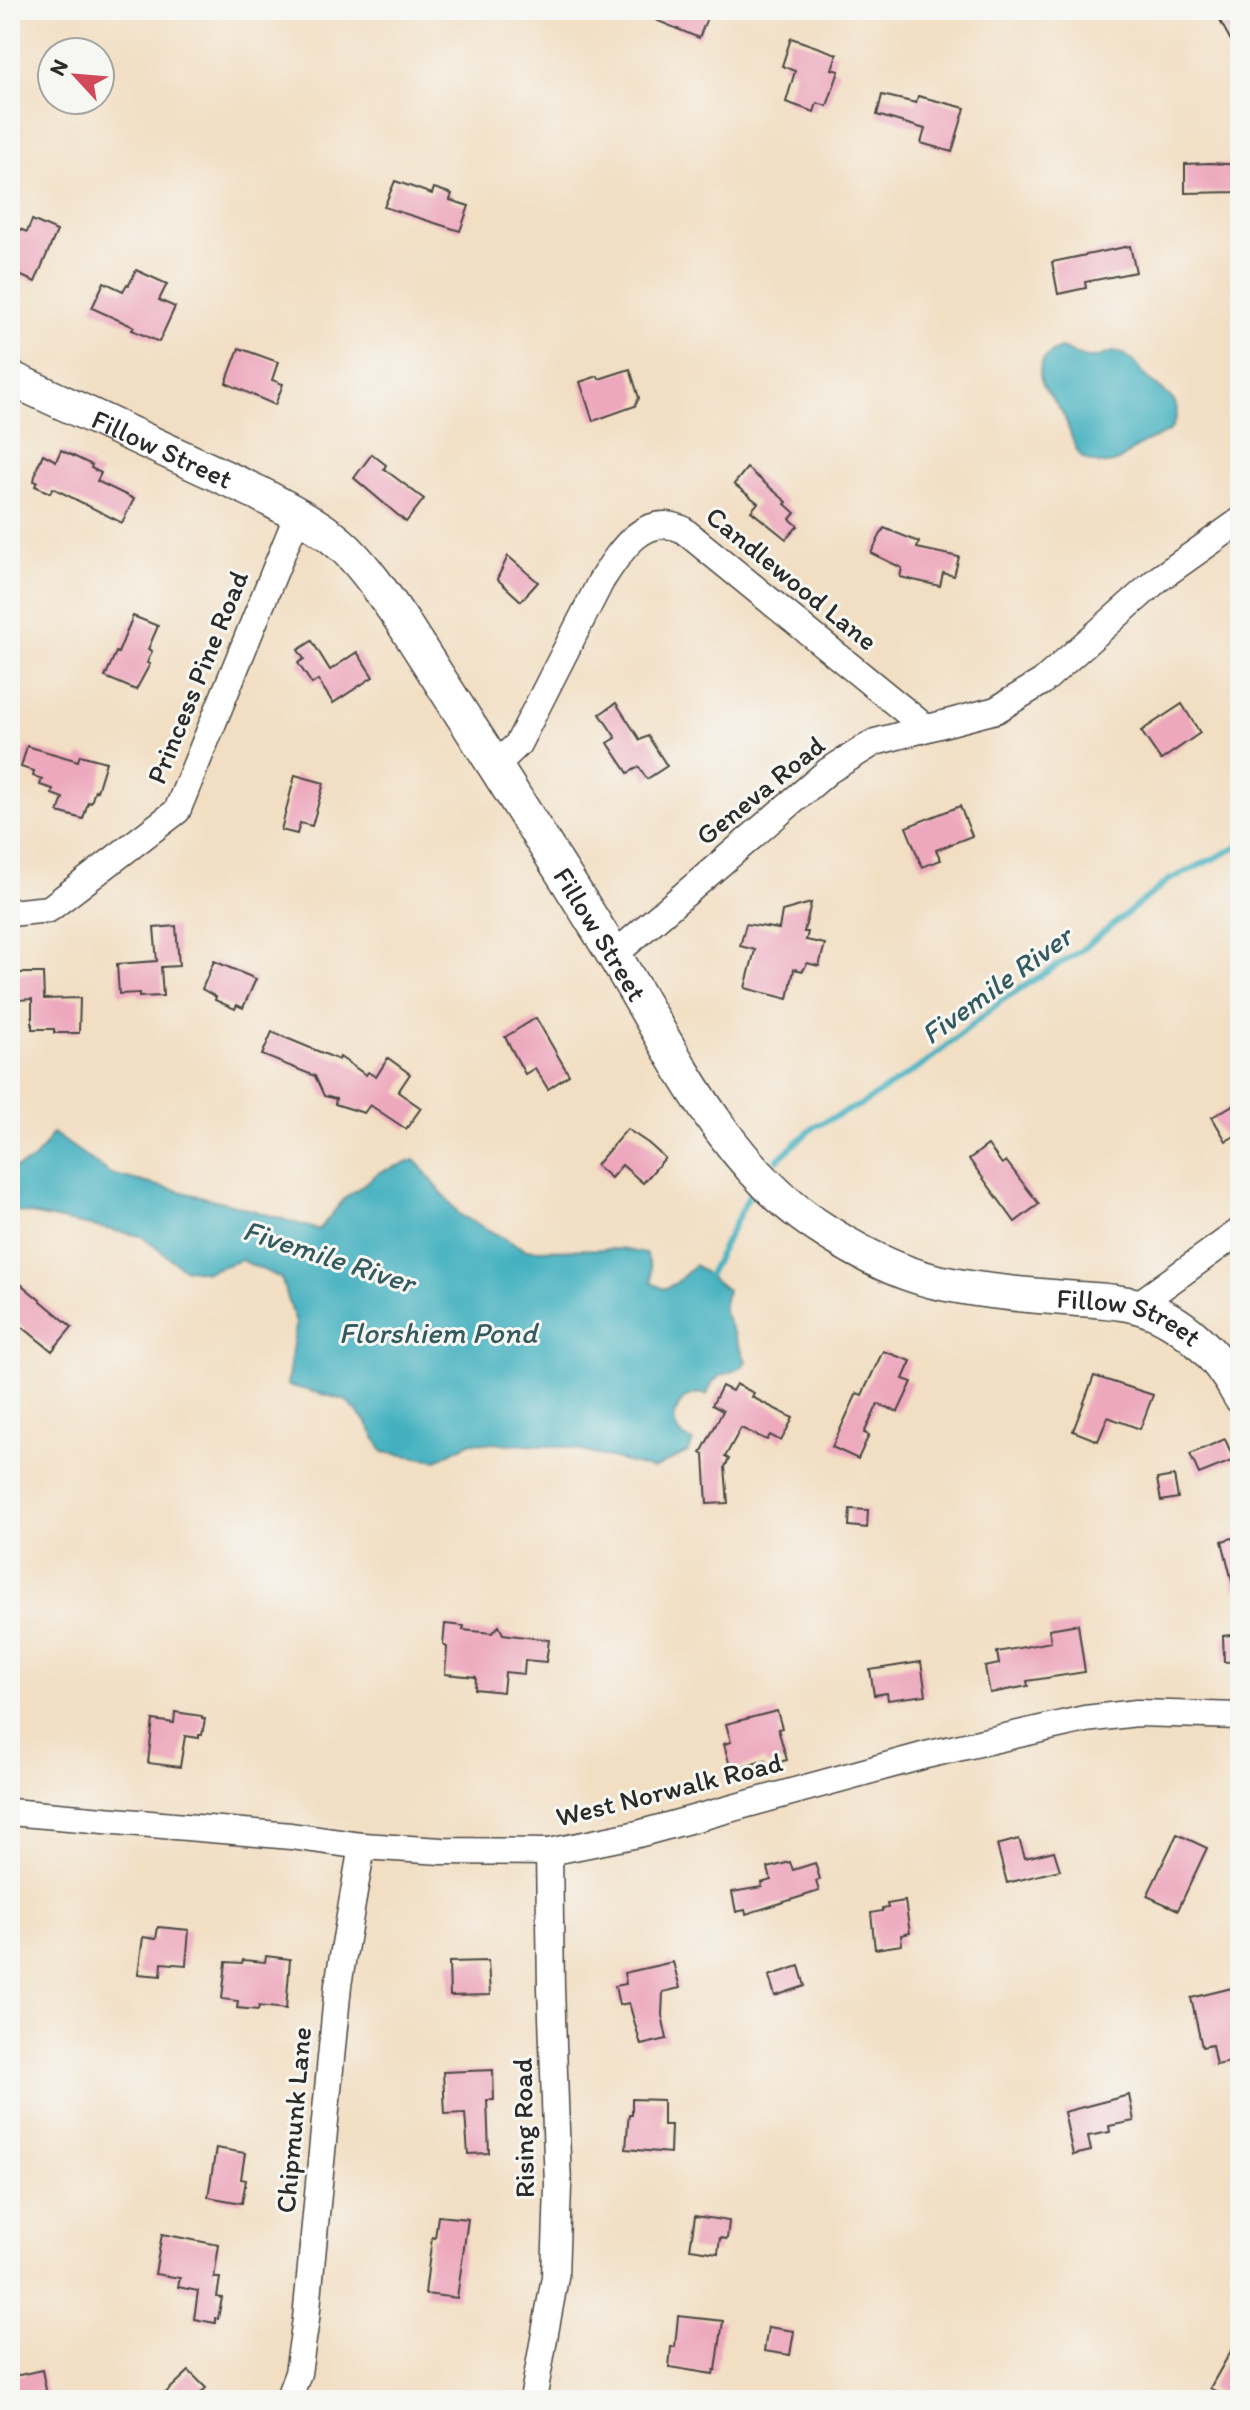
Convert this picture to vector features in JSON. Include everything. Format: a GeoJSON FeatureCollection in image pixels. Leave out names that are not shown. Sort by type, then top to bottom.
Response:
{"type":"FeatureCollection","features":[{"type":"Feature","properties":{"kind":"main road","name":"Fillow Street"},"geometry":{"type":"LineString","coordinates":[[10,378],[193,461],[298,514],[339,544],[370,576],[495,766],[719,1126],[761,1180],[811,1221],[877,1262],[933,1281],[1136,1306],[1152,1311],[1193,1337],[1222,1366],[1240,1396]]}},
{"type":"Feature","properties":{"kind":"street","name":"Princess Pine Road"},"geometry":{"type":"LineString","coordinates":[[10,913],[49,909],[177,811],[298,514]]}},
{"type":"Feature","properties":{"kind":"street","name":"Geneva Road"},"geometry":{"type":"LineString","coordinates":[[614,955],[828,771],[875,742],[996,710],[1042,682],[1157,580],[1240,521]]}},
{"type":"Feature","properties":{"kind":"street","name":"Candlewood Lane"},"geometry":{"type":"LineString","coordinates":[[495,766],[518,744],[617,555],[638,534],[672,524],[926,728]]}},
{"type":"Feature","properties":{"kind":"street"},"geometry":{"type":"LineString","coordinates":[[1136,1306],[1240,1231]]}},
{"type":"Feature","properties":{"kind":"street","name":"West Norwalk Road"},"geometry":{"type":"LineString","coordinates":[[10,1812],[291,1836],[362,1846],[442,1851],[549,1852],[638,1834],[926,1755],[1085,1719],[1137,1713],[1240,1716]]}},
{"type":"Feature","properties":{"kind":"street","name":"Chipmunk Lane"},"geometry":{"type":"LineString","coordinates":[[288,2400],[298,2373],[306,2319],[338,1985],[362,1846]]}},
{"type":"Feature","properties":{"kind":"street","name":"Rising Road"},"geometry":{"type":"LineString","coordinates":[[533,2400],[555,2277],[558,2186],[549,1852]]}},
{"type":"Feature","properties":{"kind":"water"},"geometry":{"type":"Polygon","coordinates":[[[1061,348],[1086,358],[1117,352],[1129,358],[1175,404],[1176,419],[1171,429],[1113,463],[1096,463],[1081,456],[1062,412],[1040,375],[1045,358],[1061,348]]]}},
{"type":"Feature","properties":{"kind":"water","name":"Florshiem Pond"},"geometry":{"type":"Polygon","coordinates":[[[53,1133],[111,1174],[319,1230],[344,1199],[380,1172],[415,1160],[460,1215],[526,1250],[622,1249],[646,1254],[652,1283],[664,1289],[676,1283],[695,1265],[727,1290],[723,1310],[746,1361],[739,1369],[717,1378],[707,1395],[694,1394],[684,1399],[676,1414],[675,1425],[680,1434],[693,1442],[688,1452],[653,1469],[567,1447],[471,1442],[437,1460],[383,1452],[366,1421],[345,1400],[287,1385],[296,1323],[281,1278],[241,1260],[206,1272],[183,1268],[141,1236],[10,1210],[10,1170],[34,1160],[53,1133]]]}},
{"type":"Feature","properties":{"kind":"building"},"geometry":{"type":"Polygon","coordinates":[[[632,10],[710,10],[699,38],[632,10]]]}},
{"type":"Feature","properties":{"kind":"building"},"geometry":{"type":"Polygon","coordinates":[[[1214,10],[1240,10],[1240,57],[1214,10]]]}},
{"type":"Feature","properties":{"kind":"building"},"geometry":{"type":"Polygon","coordinates":[[[791,38],[837,54],[832,69],[839,71],[827,106],[817,103],[814,112],[786,102],[795,71],[782,66],[791,38]]]}},
{"type":"Feature","properties":{"kind":"building"},"geometry":{"type":"Polygon","coordinates":[[[882,95],[916,103],[918,96],[965,108],[952,152],[921,143],[925,129],[877,115],[882,95]]]}},
{"type":"Feature","properties":{"kind":"building"},"geometry":{"type":"Polygon","coordinates":[[[1185,164],[1240,165],[1240,192],[1185,193],[1185,164]]]}},
{"type":"Feature","properties":{"kind":"building"},"geometry":{"type":"Polygon","coordinates":[[[395,181],[432,194],[434,188],[452,194],[450,200],[469,206],[460,231],[384,207],[395,181]]]}},
{"type":"Feature","properties":{"kind":"building"},"geometry":{"type":"Polygon","coordinates":[[[32,220],[57,231],[35,282],[10,271],[10,225],[27,232],[32,220]]]}},
{"type":"Feature","properties":{"kind":"building"},"geometry":{"type":"Polygon","coordinates":[[[1130,246],[1136,272],[1085,282],[1086,288],[1058,294],[1052,262],[1130,246]]]}},
{"type":"Feature","properties":{"kind":"building"},"geometry":{"type":"Polygon","coordinates":[[[136,270],[167,284],[159,300],[175,307],[159,342],[92,308],[104,282],[123,291],[136,270]]]}},
{"type":"Feature","properties":{"kind":"building"},"geometry":{"type":"Polygon","coordinates":[[[239,348],[278,362],[272,380],[283,384],[275,405],[226,383],[239,348]]]}},
{"type":"Feature","properties":{"kind":"building"},"geometry":{"type":"Polygon","coordinates":[[[630,369],[639,398],[635,406],[593,421],[580,382],[630,369]]]}},
{"type":"Feature","properties":{"kind":"building"},"geometry":{"type":"Polygon","coordinates":[[[61,450],[92,465],[91,468],[101,473],[97,481],[134,499],[122,523],[53,488],[50,493],[35,486],[36,470],[43,454],[56,461],[61,450]]]}},
{"type":"Feature","properties":{"kind":"building"},"geometry":{"type":"Polygon","coordinates":[[[372,454],[386,465],[384,469],[424,499],[406,522],[354,478],[372,454]]]}},
{"type":"Feature","properties":{"kind":"building"},"geometry":{"type":"Polygon","coordinates":[[[747,468],[787,502],[785,504],[795,513],[790,519],[798,526],[786,539],[751,511],[758,503],[734,484],[747,468]]]}},
{"type":"Feature","properties":{"kind":"building"},"geometry":{"type":"Polygon","coordinates":[[[884,528],[919,542],[917,548],[959,557],[954,576],[943,573],[940,586],[900,577],[902,568],[871,553],[884,528]]]}},
{"type":"Feature","properties":{"kind":"building"},"geometry":{"type":"Polygon","coordinates":[[[508,556],[538,582],[521,601],[497,579],[508,556]]]}},
{"type":"Feature","properties":{"kind":"building"},"geometry":{"type":"Polygon","coordinates":[[[133,616],[158,626],[148,649],[152,651],[147,663],[150,664],[136,690],[105,677],[133,616]]]}},
{"type":"Feature","properties":{"kind":"building"},"geometry":{"type":"Polygon","coordinates":[[[312,641],[330,670],[357,652],[373,677],[333,703],[318,680],[312,684],[298,663],[304,659],[298,650],[312,641]]]}},
{"type":"Feature","properties":{"kind":"building"},"geometry":{"type":"Polygon","coordinates":[[[616,703],[640,740],[648,736],[667,766],[647,779],[639,767],[628,773],[608,743],[616,738],[600,714],[616,703]]]}},
{"type":"Feature","properties":{"kind":"building"},"geometry":{"type":"Polygon","coordinates":[[[1182,704],[1200,733],[1161,760],[1141,731],[1182,704]]]}},
{"type":"Feature","properties":{"kind":"building"},"geometry":{"type":"Polygon","coordinates":[[[27,746],[78,761],[80,755],[106,762],[97,791],[91,803],[88,802],[83,819],[58,812],[63,798],[52,794],[53,789],[40,785],[42,779],[33,776],[34,771],[21,767],[27,746]]]}},
{"type":"Feature","properties":{"kind":"building"},"geometry":{"type":"Polygon","coordinates":[[[295,775],[324,783],[312,826],[300,823],[297,834],[281,830],[295,775]]]}},
{"type":"Feature","properties":{"kind":"building"},"geometry":{"type":"Polygon","coordinates":[[[960,806],[972,836],[936,850],[941,860],[922,867],[906,827],[960,806]]]}},
{"type":"Feature","properties":{"kind":"building"},"geometry":{"type":"Polygon","coordinates":[[[811,903],[804,932],[808,932],[806,940],[825,944],[819,966],[807,963],[803,971],[794,969],[788,999],[745,988],[755,950],[740,946],[746,924],[779,929],[782,911],[811,903]]]}},
{"type":"Feature","properties":{"kind":"building"},"geometry":{"type":"Polygon","coordinates":[[[176,926],[179,966],[161,967],[163,996],[119,994],[117,964],[157,961],[154,928],[176,926]]]}},
{"type":"Feature","properties":{"kind":"building"},"geometry":{"type":"Polygon","coordinates":[[[214,961],[256,979],[243,1008],[237,1005],[235,1009],[215,1000],[216,997],[202,989],[214,961]]]}},
{"type":"Feature","properties":{"kind":"building"},"geometry":{"type":"Polygon","coordinates":[[[18,973],[43,973],[44,999],[80,998],[79,1033],[32,1029],[32,999],[18,1000],[18,973]]]}},
{"type":"Feature","properties":{"kind":"building"},"geometry":{"type":"Polygon","coordinates":[[[536,1018],[569,1075],[548,1089],[535,1068],[525,1074],[505,1037],[536,1018]]]}},
{"type":"Feature","properties":{"kind":"building"},"geometry":{"type":"Polygon","coordinates":[[[272,1032],[339,1060],[340,1057],[366,1075],[368,1072],[376,1077],[388,1058],[410,1074],[398,1092],[421,1108],[406,1129],[370,1105],[364,1113],[335,1104],[336,1099],[324,1096],[315,1076],[262,1055],[272,1032]]]}},
{"type":"Feature","properties":{"kind":"building"},"geometry":{"type":"Polygon","coordinates":[[[1240,1101],[1240,1133],[1226,1141],[1212,1117],[1240,1101]]]}},
{"type":"Feature","properties":{"kind":"building"},"geometry":{"type":"Polygon","coordinates":[[[627,1129],[665,1158],[643,1183],[622,1165],[611,1178],[596,1165],[627,1129]]]}},
{"type":"Feature","properties":{"kind":"building"},"geometry":{"type":"Polygon","coordinates":[[[988,1145],[1002,1164],[1006,1161],[1039,1204],[1015,1222],[969,1159],[988,1145]]]}},
{"type":"Feature","properties":{"kind":"building"},"geometry":{"type":"Polygon","coordinates":[[[10,1275],[72,1327],[52,1351],[10,1317],[10,1275]]]}},
{"type":"Feature","properties":{"kind":"building"},"geometry":{"type":"Polygon","coordinates":[[[883,1351],[911,1361],[903,1379],[912,1382],[898,1412],[878,1404],[864,1433],[869,1435],[858,1459],[832,1447],[857,1393],[862,1395],[883,1351]]]}},
{"type":"Feature","properties":{"kind":"building"},"geometry":{"type":"Polygon","coordinates":[[[1094,1376],[1153,1395],[1140,1429],[1108,1417],[1098,1441],[1073,1431],[1094,1376]]]}},
{"type":"Feature","properties":{"kind":"building"},"geometry":{"type":"Polygon","coordinates":[[[736,1384],[754,1393],[752,1397],[793,1418],[781,1441],[770,1435],[767,1440],[741,1428],[725,1457],[729,1459],[725,1467],[728,1503],[707,1504],[704,1455],[701,1453],[723,1411],[712,1405],[722,1386],[732,1391],[736,1384]]]}},
{"type":"Feature","properties":{"kind":"building"},"geometry":{"type":"Polygon","coordinates":[[[1225,1439],[1234,1460],[1199,1474],[1190,1454],[1225,1439]]]}},
{"type":"Feature","properties":{"kind":"building"},"geometry":{"type":"Polygon","coordinates":[[[1174,1476],[1178,1498],[1161,1501],[1157,1479],[1174,1476]]]}},
{"type":"Feature","properties":{"kind":"building"},"geometry":{"type":"Polygon","coordinates":[[[850,1509],[868,1510],[867,1528],[849,1526],[850,1509]]]}},
{"type":"Feature","properties":{"kind":"building"},"geometry":{"type":"Polygon","coordinates":[[[1240,1536],[1240,1588],[1234,1589],[1222,1541],[1240,1536]]]}},
{"type":"Feature","properties":{"kind":"building"},"geometry":{"type":"Polygon","coordinates":[[[445,1624],[464,1626],[463,1630],[492,1633],[499,1626],[503,1634],[549,1640],[546,1662],[525,1660],[524,1674],[505,1672],[503,1692],[475,1689],[476,1677],[445,1674],[445,1624]]]}},
{"type":"Feature","properties":{"kind":"building"},"geometry":{"type":"Polygon","coordinates":[[[1078,1624],[1085,1672],[1027,1681],[1028,1686],[990,1693],[985,1667],[999,1664],[997,1652],[1051,1642],[1049,1629],[1078,1624]]]}},
{"type":"Feature","properties":{"kind":"building"},"geometry":{"type":"Polygon","coordinates":[[[1240,1634],[1240,1661],[1224,1662],[1223,1636],[1240,1634]]]}},
{"type":"Feature","properties":{"kind":"building"},"geometry":{"type":"Polygon","coordinates":[[[921,1662],[926,1695],[888,1700],[887,1693],[874,1695],[870,1670],[921,1662]]]}},
{"type":"Feature","properties":{"kind":"building"},"geometry":{"type":"Polygon","coordinates":[[[777,1711],[782,1728],[778,1729],[787,1760],[767,1765],[765,1760],[731,1770],[724,1744],[731,1742],[726,1724],[777,1711]]]}},
{"type":"Feature","properties":{"kind":"building"},"geometry":{"type":"Polygon","coordinates":[[[175,1712],[202,1716],[205,1719],[202,1735],[199,1738],[185,1736],[180,1767],[148,1763],[153,1720],[174,1723],[175,1712]]]}},
{"type":"Feature","properties":{"kind":"building"},"geometry":{"type":"Polygon","coordinates":[[[1177,1834],[1207,1848],[1178,1910],[1147,1896],[1177,1834]]]}},
{"type":"Feature","properties":{"kind":"building"},"geometry":{"type":"Polygon","coordinates":[[[1019,1839],[1025,1858],[1054,1851],[1060,1870],[1007,1883],[997,1845],[1019,1839]]]}},
{"type":"Feature","properties":{"kind":"building"},"geometry":{"type":"Polygon","coordinates":[[[790,1862],[793,1870],[815,1863],[820,1879],[816,1881],[819,1891],[746,1914],[745,1910],[736,1912],[732,1892],[762,1887],[761,1883],[771,1880],[768,1868],[790,1862]]]}},
{"type":"Feature","properties":{"kind":"building"},"geometry":{"type":"Polygon","coordinates":[[[905,1901],[910,1933],[901,1935],[902,1945],[875,1949],[871,1913],[888,1908],[887,1904],[905,1901]]]}},
{"type":"Feature","properties":{"kind":"building"},"geometry":{"type":"Polygon","coordinates":[[[158,1927],[189,1930],[186,1965],[162,1963],[161,1976],[138,1974],[143,1937],[156,1939],[158,1927]]]}},
{"type":"Feature","properties":{"kind":"building"},"geometry":{"type":"Polygon","coordinates":[[[266,1956],[290,1959],[286,2009],[259,2006],[258,2010],[237,2008],[238,2001],[222,1999],[226,1962],[265,1962],[266,1956]]]}},
{"type":"Feature","properties":{"kind":"building"},"geometry":{"type":"Polygon","coordinates":[[[488,1961],[490,1995],[450,1996],[449,1962],[488,1961]]]}},
{"type":"Feature","properties":{"kind":"building"},"geometry":{"type":"Polygon","coordinates":[[[673,1962],[680,1988],[663,1992],[662,2015],[667,2039],[641,2045],[629,2003],[619,2005],[615,1986],[626,1984],[624,1973],[673,1962]]]}},
{"type":"Feature","properties":{"kind":"building"},"geometry":{"type":"Polygon","coordinates":[[[799,1966],[805,1986],[775,1996],[769,1976],[799,1966]]]}},
{"type":"Feature","properties":{"kind":"building"},"geometry":{"type":"Polygon","coordinates":[[[1236,1987],[1240,2005],[1240,2013],[1235,2014],[1240,2036],[1240,2060],[1216,2065],[1212,2045],[1202,2047],[1191,1998],[1236,1987]]]}},
{"type":"Feature","properties":{"kind":"building"},"geometry":{"type":"Polygon","coordinates":[[[493,2070],[494,2100],[487,2100],[489,2153],[468,2154],[465,2113],[445,2114],[443,2072],[493,2070]]]}},
{"type":"Feature","properties":{"kind":"building"},"geometry":{"type":"Polygon","coordinates":[[[1129,2095],[1134,2121],[1109,2126],[1110,2132],[1088,2136],[1091,2151],[1073,2155],[1064,2112],[1129,2095]]]}},
{"type":"Feature","properties":{"kind":"building"},"geometry":{"type":"Polygon","coordinates":[[[632,2099],[663,2100],[663,2125],[671,2125],[670,2153],[626,2149],[632,2099]]]}},
{"type":"Feature","properties":{"kind":"building"},"geometry":{"type":"Polygon","coordinates":[[[216,2148],[245,2153],[241,2179],[246,2180],[242,2203],[208,2197],[216,2148]]]}},
{"type":"Feature","properties":{"kind":"building"},"geometry":{"type":"Polygon","coordinates":[[[438,2216],[468,2219],[457,2298],[425,2294],[432,2237],[435,2238],[438,2216]]]}},
{"type":"Feature","properties":{"kind":"building"},"geometry":{"type":"Polygon","coordinates":[[[695,2216],[729,2221],[727,2239],[720,2238],[718,2253],[690,2249],[695,2216]]]}},
{"type":"Feature","properties":{"kind":"building"},"geometry":{"type":"Polygon","coordinates":[[[162,2234],[219,2245],[214,2278],[220,2278],[217,2297],[222,2298],[215,2323],[194,2319],[198,2291],[178,2287],[180,2278],[155,2274],[162,2234]]]}},
{"type":"Feature","properties":{"kind":"building"},"geometry":{"type":"Polygon","coordinates":[[[678,2316],[723,2321],[713,2374],[669,2367],[671,2347],[675,2347],[678,2316]]]}},
{"type":"Feature","properties":{"kind":"building"},"geometry":{"type":"Polygon","coordinates":[[[768,2327],[794,2331],[790,2355],[764,2351],[768,2327]]]}},
{"type":"Feature","properties":{"kind":"building"},"geometry":{"type":"Polygon","coordinates":[[[1240,2335],[1240,2400],[1231,2400],[1210,2388],[1240,2335]]]}},
{"type":"Feature","properties":{"kind":"building"},"geometry":{"type":"Polygon","coordinates":[[[42,2370],[48,2400],[10,2400],[10,2377],[42,2370]]]}},
{"type":"Feature","properties":{"kind":"building"},"geometry":{"type":"Polygon","coordinates":[[[189,2371],[206,2388],[194,2400],[158,2400],[189,2371]]]}},
{"type":"Feature","properties":{"kind":"waterway","name":"Fivemile River"},"geometry":{"type":"LineString","coordinates":[[777,1160],[815,1126],[862,1104],[926,1063],[1001,1001],[1080,951],[1169,880],[1240,846]]}},
{"type":"Feature","properties":{"kind":"waterway","name":"Fivemile River"},"geometry":{"type":"LineString","coordinates":[[705,1282],[753,1188]]}}]}
